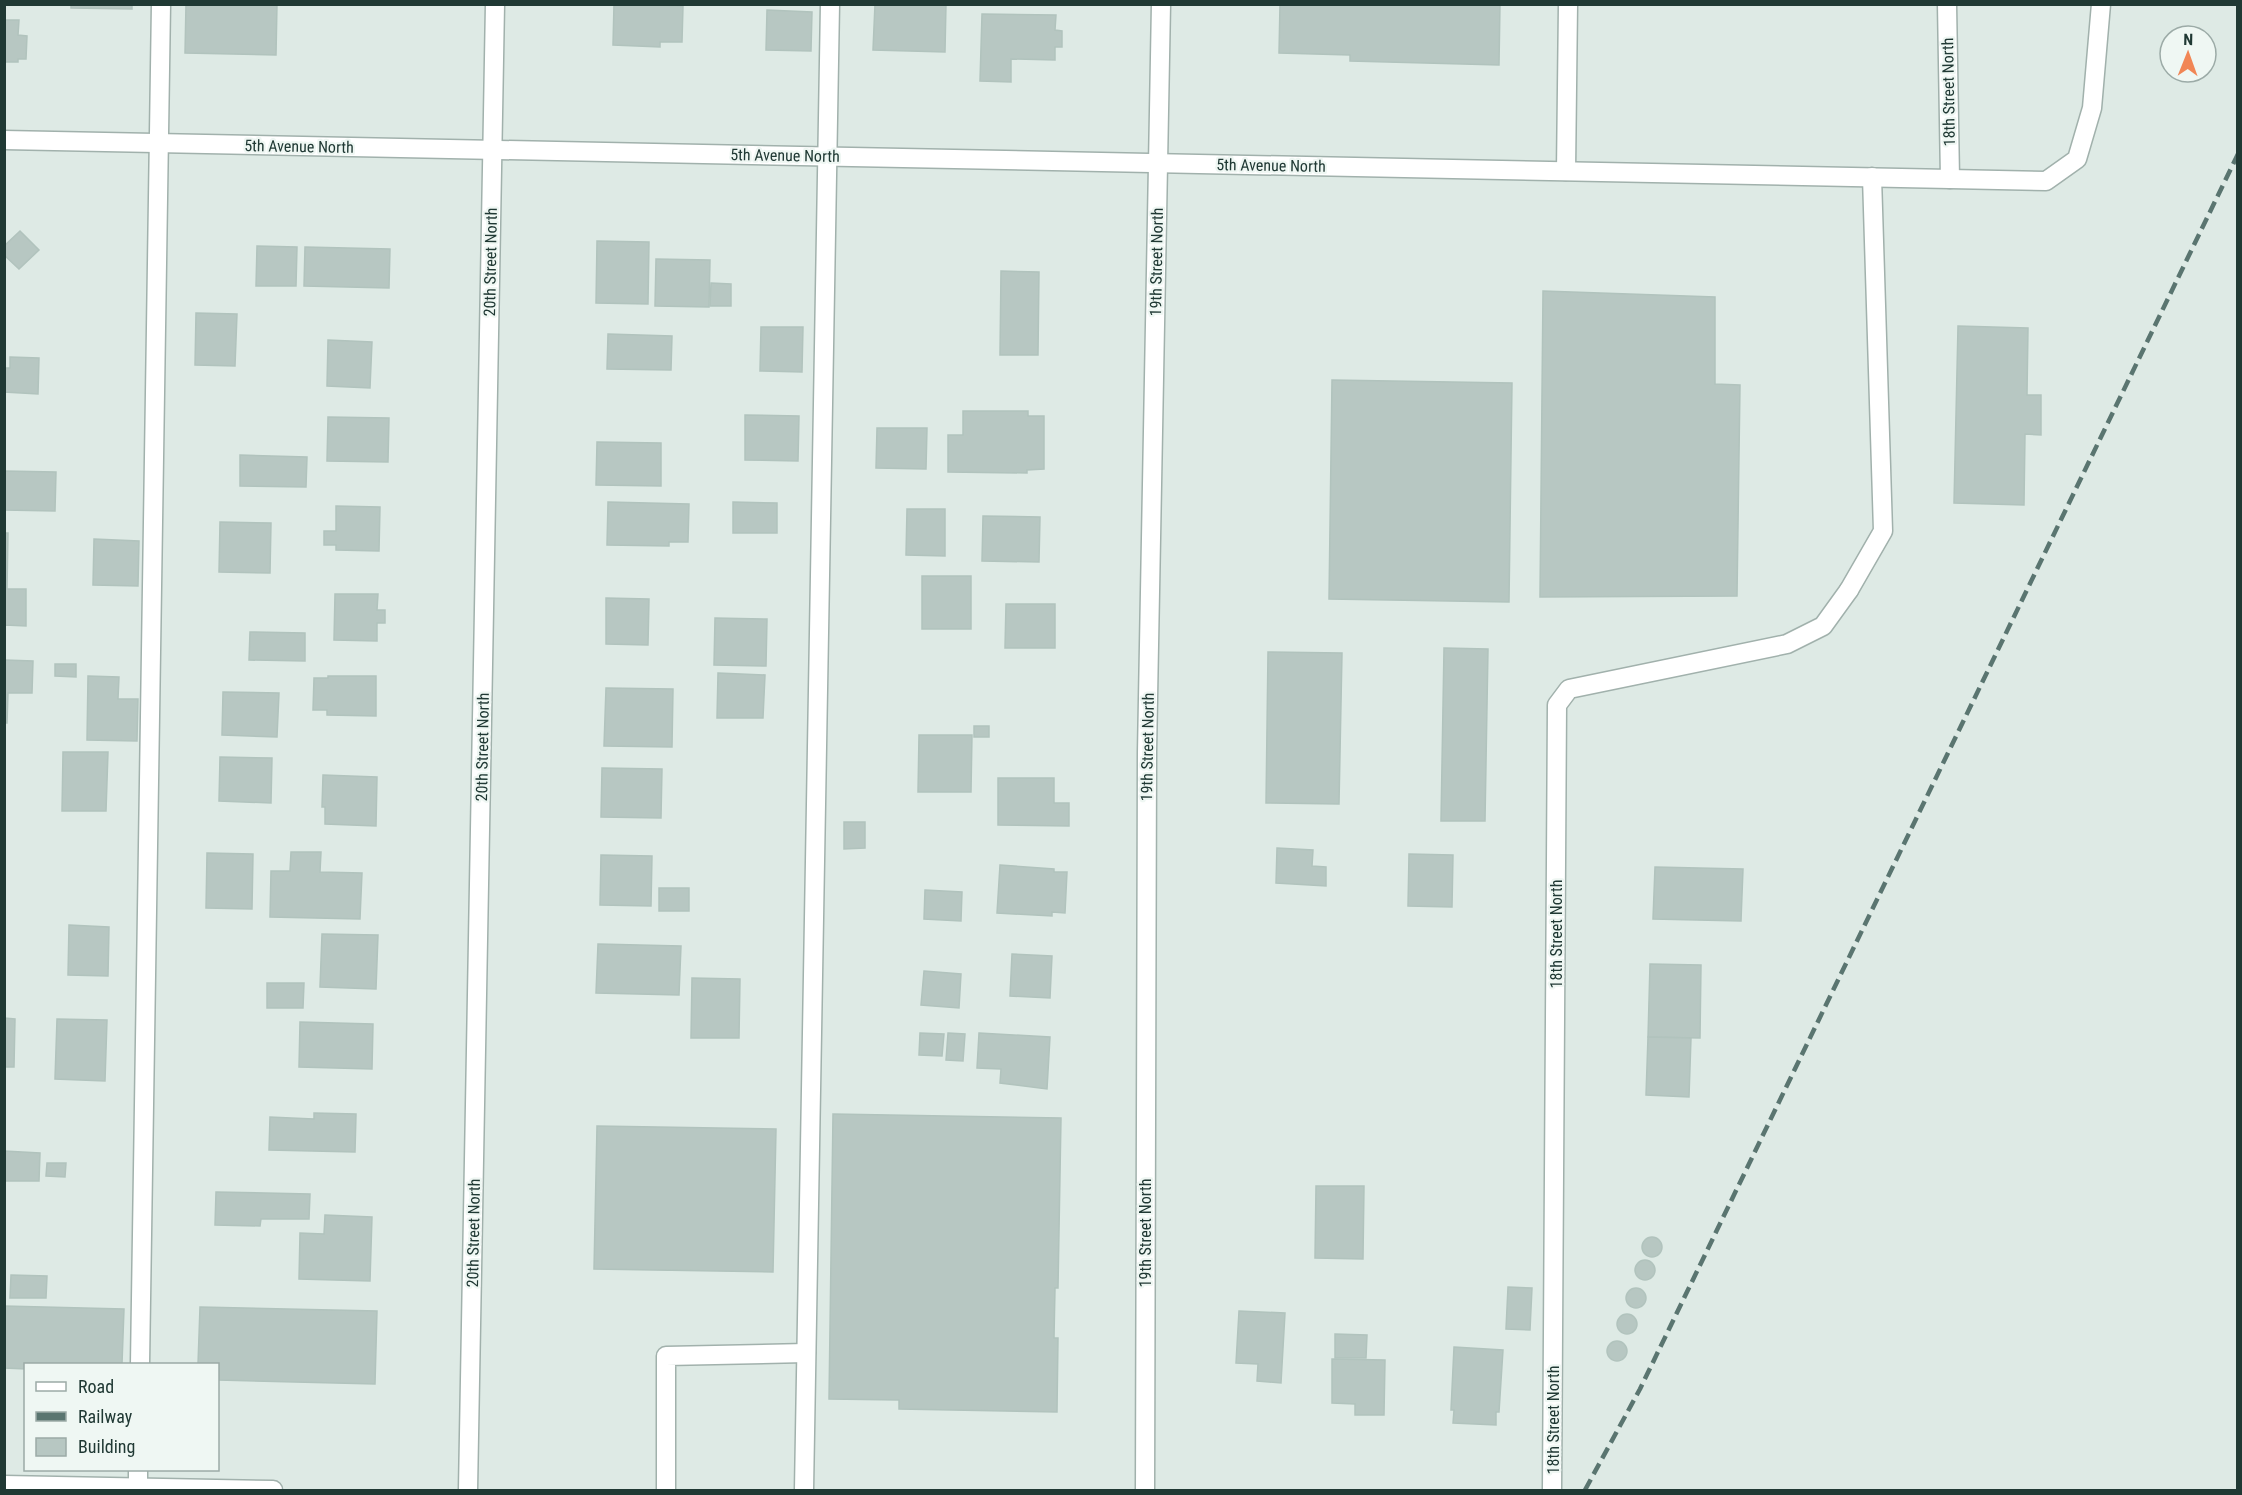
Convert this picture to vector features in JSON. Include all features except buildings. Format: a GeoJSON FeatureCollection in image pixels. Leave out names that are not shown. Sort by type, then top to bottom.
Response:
{"type":"FeatureCollection","features":[{"type":"Feature","properties":{"kind":"street"},"geometry":{"type":"LineString","coordinates":[[140,1363],[161,4]]}},
{"type":"Feature","properties":{"kind":"street","name":"20th Street North"},"geometry":{"type":"LineString","coordinates":[[468,1491],[495,4]]}},
{"type":"Feature","properties":{"kind":"street"},"geometry":{"type":"LineString","coordinates":[[804,1491],[830,4]]}},
{"type":"Feature","properties":{"kind":"street","name":"19th Street North"},"geometry":{"type":"LineString","coordinates":[[1145,1491],[1147,752],[1161,4]]}},
{"type":"Feature","properties":{"kind":"street"},"geometry":{"type":"LineString","coordinates":[[1566,171],[1568,4]]}},
{"type":"Feature","properties":{"kind":"street","name":"18th Street North"},"geometry":{"type":"LineString","coordinates":[[1947,4],[1950,179]]}},
{"type":"Feature","properties":{"kind":"street","name":"5th Avenue North"},"geometry":{"type":"LineString","coordinates":[[4,140],[2046,181],[2077,159],[2092,108],[2101,4]]}},
{"type":"Feature","properties":{"kind":"street","name":"18th Street North"},"geometry":{"type":"LineString","coordinates":[[1552,1491],[1557,705],[1569,689],[1787,644],[1823,626],[1849,590],[1883,531],[1872,177]]}},
{"type":"Feature","properties":{"kind":"street"},"geometry":{"type":"LineString","coordinates":[[666,1491],[666,1356],[806,1353]]}},
{"type":"Feature","properties":{"kind":"street"},"geometry":{"type":"LineString","coordinates":[[4,1485],[138,1479],[273,1491]]}},
{"type":"Feature","properties":{"kind":"railway"},"geometry":{"type":"LineString","coordinates":[[1585,1490],[1640,1389],[2238,154]]}}]}
